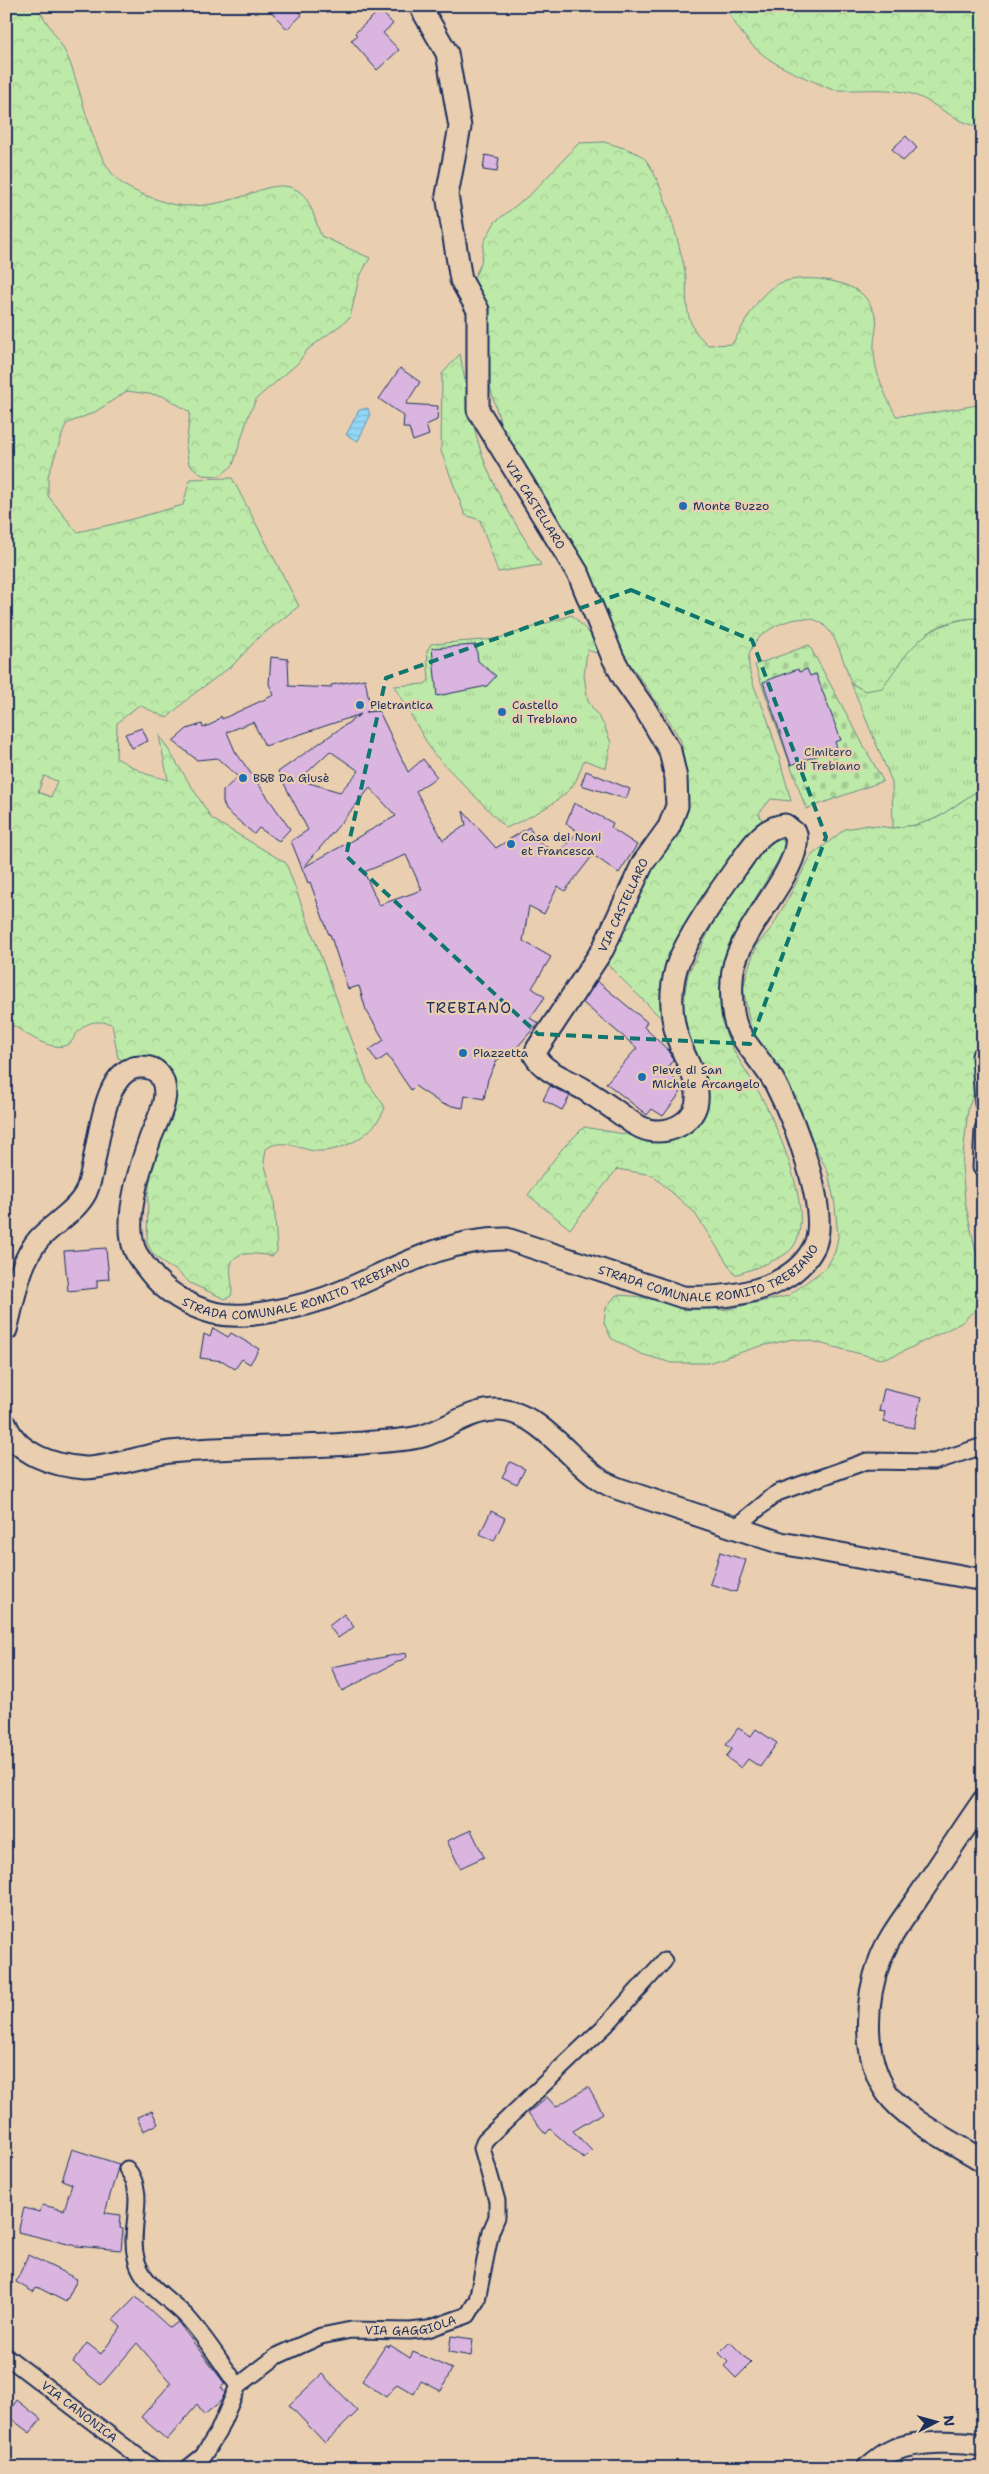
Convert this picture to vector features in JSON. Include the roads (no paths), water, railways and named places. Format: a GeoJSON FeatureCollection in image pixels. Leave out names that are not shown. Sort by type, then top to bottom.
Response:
{"type":"FeatureCollection","features":[{"type":"Feature","properties":{"kind":"street","name":"VIA CASTELLARO"},"geometry":{"type":"LineString","coordinates":[[420,6],[447,53],[460,127],[447,195],[461,280],[478,310],[478,410],[579,576],[622,674],[670,751],[676,778],[676,806],[669,827],[643,863],[603,949],[586,976]]}},
{"type":"Feature","properties":{"kind":"street","name":"STRADA COMUNALE ROMITO TREBIANO"},"geometry":{"type":"LineString","coordinates":[[6,1330],[23,1267],[38,1240],[84,1196],[93,1174],[102,1117],[109,1095],[120,1076],[132,1068],[138,1067],[154,1069],[158,1072],[166,1091],[164,1105],[142,1166],[131,1217],[133,1245],[155,1279],[167,1290],[188,1303],[213,1313],[244,1316],[289,1308],[338,1294],[428,1252],[483,1239],[507,1239],[683,1297],[710,1298],[745,1292],[777,1282],[804,1261],[814,1246],[818,1227],[816,1200],[807,1161],[776,1084],[738,1031],[732,1000],[732,975],[739,950],[796,850],[796,834],[785,825],[776,826],[765,832],[754,844],[730,876],[676,968],[672,1014],[681,1047],[694,1077],[698,1094],[697,1106],[681,1126],[665,1131],[648,1130],[635,1125],[584,1089],[538,1061],[535,1056],[537,1049],[586,976]]}},
{"type":"Feature","properties":{"kind":"street"},"geometry":{"type":"LineString","coordinates":[[983,1054],[980,1056],[983,1104]]}},
{"type":"Feature","properties":{"kind":"street"},"geometry":{"type":"LineString","coordinates":[[981,1168],[983,1129]]}},
{"type":"Feature","properties":{"kind":"street"},"geometry":{"type":"LineString","coordinates":[[6,1425],[10,1434],[21,1446],[38,1457],[54,1463],[86,1468],[169,1452],[338,1445],[423,1436],[475,1413],[498,1410],[512,1413],[530,1421],[601,1480],[610,1485],[735,1528],[804,1548],[983,1580]]}},
{"type":"Feature","properties":{"kind":"street"},"geometry":{"type":"LineString","coordinates":[[735,1528],[777,1493],[867,1461],[934,1462],[983,1446]]}},
{"type":"Feature","properties":{"kind":"street"},"geometry":{"type":"LineString","coordinates":[[983,1801],[894,1933],[880,1960],[870,2012],[870,2044],[877,2074],[887,2094],[906,2113],[983,2161]]}},
{"type":"Feature","properties":{"kind":"street","name":"VIA GAGGIOLA"},"geometry":{"type":"LineString","coordinates":[[188,2468],[203,2456],[218,2432],[238,2386],[277,2356],[321,2336],[351,2330],[410,2331],[428,2329],[468,2315],[478,2300],[491,2231],[497,2217],[497,2201],[482,2148],[485,2140],[607,2024],[664,1961]]}},
{"type":"Feature","properties":{"kind":"street"},"geometry":{"type":"LineString","coordinates":[[126,2169],[134,2178],[138,2191],[134,2235],[136,2258],[145,2279],[186,2316],[238,2386]]}},
{"type":"Feature","properties":{"kind":"street","name":"VIA CANONICA"},"geometry":{"type":"LineString","coordinates":[[6,2356],[153,2468]]}},
{"type":"Feature","properties":{"kind":"street"},"geometry":{"type":"LineString","coordinates":[[868,2468],[894,2450],[917,2444],[967,2442],[983,2445]]}},
{"type":"Feature","properties":{"kind":"water"},"geometry":{"type":"Polygon","coordinates":[[[368,408],[370,416],[358,441],[346,435],[359,410],[368,408]]]}},
{"type":"Feature","properties":{"kind":"place","name":"Monte Buzzo"},"geometry":{"type":"Point","coordinates":[683,506]}},
{"type":"Feature","properties":{"kind":"place","name":"Pietrantica"},"geometry":{"type":"Point","coordinates":[360,705]}},
{"type":"Feature","properties":{"kind":"place","name":"Castello di Trebiano"},"geometry":{"type":"Point","coordinates":[502,712]}},
{"type":"Feature","properties":{"kind":"place","name":"B&B Da Giusè"},"geometry":{"type":"Point","coordinates":[243,778]}},
{"type":"Feature","properties":{"kind":"place","name":"Casa dei Noni et Francesca"},"geometry":{"type":"Point","coordinates":[511,844]}},
{"type":"Feature","properties":{"kind":"place","name":"Piazzetta"},"geometry":{"type":"Point","coordinates":[463,1053]}},
{"type":"Feature","properties":{"kind":"place","name":"Pieve di San Michele Arcangelo"},"geometry":{"type":"Point","coordinates":[642,1077]}},
{"type":"Feature","properties":{"kind":"district","name":"TREBIANO"},"geometry":{"type":"Point","coordinates":[469,1008]}},
{"type":"Feature","properties":{"kind":"park label","name":"Cimitero di Trebiano"},"geometry":{"type":"Point","coordinates":[828,759]}}]}
